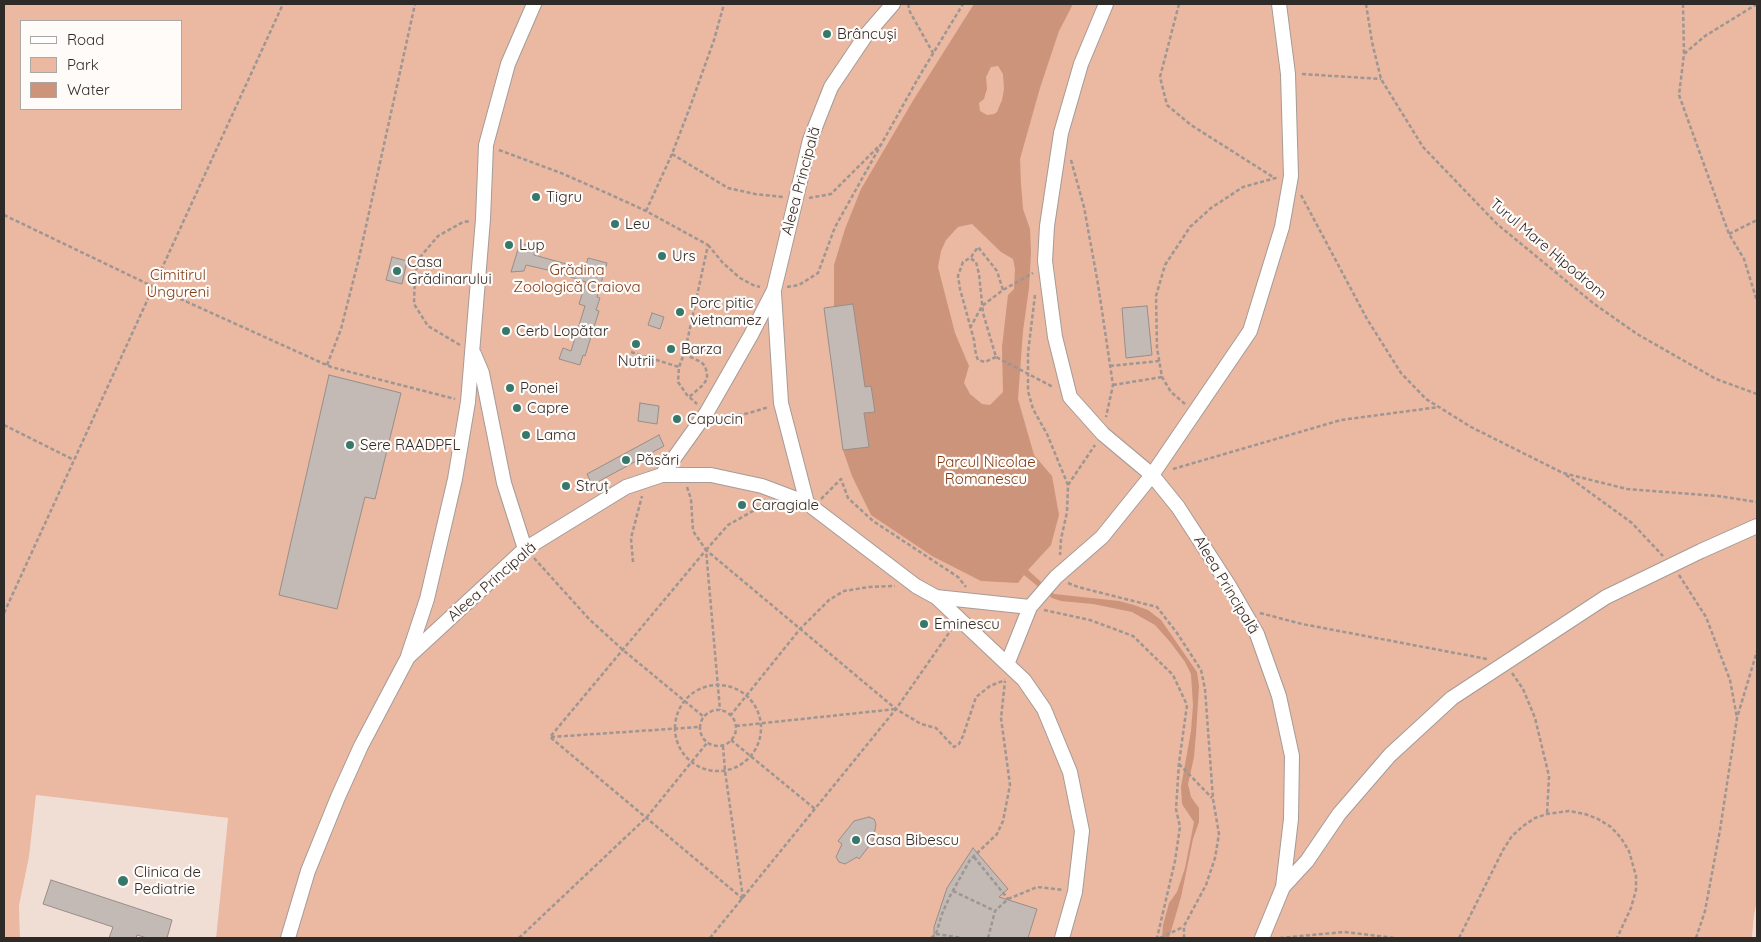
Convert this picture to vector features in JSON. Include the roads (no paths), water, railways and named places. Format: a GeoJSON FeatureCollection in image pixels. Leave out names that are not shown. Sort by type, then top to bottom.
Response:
{"type":"FeatureCollection","features":[{"type":"Feature","properties":{"kind":"street"},"geometry":{"type":"LineString","coordinates":[[408,657],[427,599],[453,489],[468,402],[483,219],[486,145],[508,64],[534,4]]}},
{"type":"Feature","properties":{"kind":"street","name":"Aleea Principală"},"geometry":{"type":"LineString","coordinates":[[288,938],[308,872],[338,797],[408,657],[525,549],[626,487],[662,475],[707,412],[751,335],[774,290],[810,140],[831,87],[866,35],[893,4]]}},
{"type":"Feature","properties":{"kind":"street","name":"Aleea Principală"},"geometry":{"type":"LineString","coordinates":[[1106,4],[1081,64],[1061,133],[1046,226],[1042,265],[1055,337],[1070,397],[1103,434],[1152,476],[1178,507],[1257,634],[1279,696],[1292,756],[1291,819],[1283,887],[1262,938]]}},
{"type":"Feature","properties":{"kind":"street"},"geometry":{"type":"LineString","coordinates":[[1008,662],[1030,606],[1056,578],[1102,537],[1152,476],[1250,332],[1282,227],[1291,176],[1288,74],[1279,4]]}},
{"type":"Feature","properties":{"kind":"street","name":"Aleea Principală"},"geometry":{"type":"LineString","coordinates":[[774,290],[781,403],[810,505]]}},
{"type":"Feature","properties":{"kind":"street"},"geometry":{"type":"LineString","coordinates":[[473,351],[482,373],[504,482],[525,549]]}},
{"type":"Feature","properties":{"kind":"street"},"geometry":{"type":"LineString","coordinates":[[662,475],[711,476],[762,486],[810,505],[916,586],[936,597],[1008,662],[1024,680],[1044,709],[1070,772],[1082,831],[1075,892],[1062,938]]}},
{"type":"Feature","properties":{"kind":"street"},"geometry":{"type":"LineString","coordinates":[[1283,887],[1307,861],[1339,814],[1390,755],[1452,698],[1606,598],[1701,551],[1757,526]]}},
{"type":"Feature","properties":{"kind":"street"},"geometry":{"type":"LineString","coordinates":[[936,597],[1030,606]]}},
{"type":"Feature","properties":{"kind":"water"},"geometry":{"type":"Polygon","coordinates":[[[974,4],[1073,4],[1059,31],[1040,88],[1020,159],[1023,209],[1030,229],[1031,252],[1018,399],[1034,455],[1052,476],[1059,515],[1051,545],[1028,570],[1054,594],[1119,601],[1148,610],[1161,620],[1197,672],[1199,686],[1196,734],[1194,757],[1188,784],[1191,797],[1199,808],[1199,822],[1193,839],[1181,897],[1169,938],[1162,938],[1163,925],[1169,903],[1177,892],[1185,868],[1194,822],[1182,804],[1181,787],[1191,731],[1193,705],[1191,674],[1185,662],[1155,625],[1132,612],[1052,598],[1024,575],[1018,583],[981,581],[932,556],[871,515],[852,476],[843,450],[869,446],[864,413],[874,412],[834,307],[834,265],[845,229],[861,189],[914,99],[974,4]],[[998,66],[991,67],[986,77],[987,89],[984,99],[979,103],[980,111],[987,115],[997,112],[1002,100],[1004,89],[1003,74],[998,66]],[[972,224],[958,227],[946,240],[941,251],[938,267],[955,333],[969,366],[964,383],[970,394],[982,404],[990,405],[1003,392],[1002,347],[1008,295],[1014,289],[1015,269],[1013,259],[1001,252],[972,224]]]}},
{"type":"Feature","properties":{"kind":"place","name":"Brâncuși"},"geometry":{"type":"Point","coordinates":[827,34]}},
{"type":"Feature","properties":{"kind":"place","name":"Tigru"},"geometry":{"type":"Point","coordinates":[536,197]}},
{"type":"Feature","properties":{"kind":"place","name":"Leu"},"geometry":{"type":"Point","coordinates":[615,224]}},
{"type":"Feature","properties":{"kind":"place","name":"Lup"},"geometry":{"type":"Point","coordinates":[509,245]}},
{"type":"Feature","properties":{"kind":"place","name":"Urs"},"geometry":{"type":"Point","coordinates":[662,256]}},
{"type":"Feature","properties":{"kind":"place","name":"Casa Grădinarului"},"geometry":{"type":"Point","coordinates":[397,271]}},
{"type":"Feature","properties":{"kind":"place","name":"Porc pitic vietnamez"},"geometry":{"type":"Point","coordinates":[680,312]}},
{"type":"Feature","properties":{"kind":"place","name":"Cerb Lopătar"},"geometry":{"type":"Point","coordinates":[506,331]}},
{"type":"Feature","properties":{"kind":"place","name":"Nutrii"},"geometry":{"type":"Point","coordinates":[636,344]}},
{"type":"Feature","properties":{"kind":"place","name":"Barza"},"geometry":{"type":"Point","coordinates":[671,349]}},
{"type":"Feature","properties":{"kind":"place","name":"Ponei"},"geometry":{"type":"Point","coordinates":[510,388]}},
{"type":"Feature","properties":{"kind":"place","name":"Capre"},"geometry":{"type":"Point","coordinates":[517,408]}},
{"type":"Feature","properties":{"kind":"place","name":"Capucin"},"geometry":{"type":"Point","coordinates":[677,419]}},
{"type":"Feature","properties":{"kind":"place","name":"Lama"},"geometry":{"type":"Point","coordinates":[526,435]}},
{"type":"Feature","properties":{"kind":"place","name":"Sere RAADPFL"},"geometry":{"type":"Point","coordinates":[350,445]}},
{"type":"Feature","properties":{"kind":"place","name":"Păsări"},"geometry":{"type":"Point","coordinates":[626,460]}},
{"type":"Feature","properties":{"kind":"place","name":"Struț"},"geometry":{"type":"Point","coordinates":[566,486]}},
{"type":"Feature","properties":{"kind":"place","name":"Caragiale"},"geometry":{"type":"Point","coordinates":[742,505]}},
{"type":"Feature","properties":{"kind":"place","name":"Eminescu"},"geometry":{"type":"Point","coordinates":[924,624]}},
{"type":"Feature","properties":{"kind":"place","name":"Casa Bibescu"},"geometry":{"type":"Point","coordinates":[856,840]}},
{"type":"Feature","properties":{"kind":"place","name":"Clinica de Pediatrie"},"geometry":{"type":"Point","coordinates":[123,881]}},
{"type":"Feature","properties":{"kind":"park label","name":"Grădina Zoologică Craiova"},"geometry":{"type":"Point","coordinates":[577,278]}},
{"type":"Feature","properties":{"kind":"park label","name":"Cimitirul Ungureni"},"geometry":{"type":"Point","coordinates":[178,284]}},
{"type":"Feature","properties":{"kind":"park label","name":"Parcul Nicolae Romanescu"},"geometry":{"type":"Point","coordinates":[986,470]}}]}
